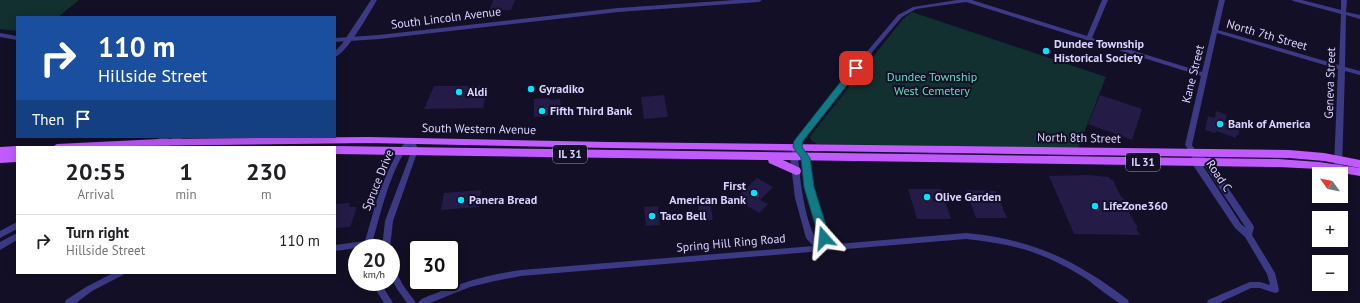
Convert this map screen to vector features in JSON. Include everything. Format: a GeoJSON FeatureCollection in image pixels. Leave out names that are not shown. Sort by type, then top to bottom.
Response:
{"type":"FeatureCollection","features":[{"type":"Feature","properties":{"kind":"main road","name":"South Western Avenue"},"geometry":{"type":"LineString","coordinates":[[79,146],[216,139],[412,140],[600,145],[798,147]]}},
{"type":"Feature","properties":{"kind":"main road","name":"North 8th Street"},"geometry":{"type":"LineString","coordinates":[[798,147],[1288,154],[1338,163],[1360,172]]}},
{"type":"Feature","properties":{"kind":"main road"},"geometry":{"type":"LineString","coordinates":[[0,151],[16,150]]}},
{"type":"Feature","properties":{"kind":"main road","name":"South Western Avenue"},"geometry":{"type":"LineString","coordinates":[[336,150],[416,150],[806,158]]}},
{"type":"Feature","properties":{"kind":"main road"},"geometry":{"type":"LineString","coordinates":[[1044,151],[1049,160]]}},
{"type":"Feature","properties":{"kind":"main road"},"geometry":{"type":"LineString","coordinates":[[763,157],[778,162],[796,171]]}},
{"type":"Feature","properties":{"kind":"main road"},"geometry":{"type":"LineString","coordinates":[[0,159],[16,158]]}},
{"type":"Feature","properties":{"kind":"main road","name":"North 8th Street"},"geometry":{"type":"LineString","coordinates":[[806,158],[1360,164]]}},
{"type":"Feature","properties":{"kind":"street"},"geometry":{"type":"LineString","coordinates":[[336,54],[349,39],[374,0]]}},
{"type":"Feature","properties":{"kind":"street","name":"South Lincoln Avenue"},"geometry":{"type":"LineString","coordinates":[[336,40],[608,11],[759,0]]}},
{"type":"Feature","properties":{"kind":"street"},"geometry":{"type":"LineString","coordinates":[[798,147],[806,158],[809,187],[824,238],[820,248],[810,238],[799,198],[794,157],[800,136],[811,126],[899,17],[915,8],[967,0],[1204,75]]}},
{"type":"Feature","properties":{"kind":"street"},"geometry":{"type":"LineString","coordinates":[[1088,39],[1105,0]]}},
{"type":"Feature","properties":{"kind":"street","name":"Kane Street"},"geometry":{"type":"LineString","coordinates":[[1193,152],[1188,145],[1222,0]]}},
{"type":"Feature","properties":{"kind":"street"},"geometry":{"type":"LineString","coordinates":[[1295,0],[1360,17]]}},
{"type":"Feature","properties":{"kind":"street","name":"Geneva Street"},"geometry":{"type":"LineString","coordinates":[[1338,163],[1344,0]]}},
{"type":"Feature","properties":{"kind":"street","name":"North 7th Street"},"geometry":{"type":"LineString","coordinates":[[1215,31],[1360,73]]}},
{"type":"Feature","properties":{"kind":"street"},"geometry":{"type":"LineString","coordinates":[[0,35],[16,38]]}},
{"type":"Feature","properties":{"kind":"street"},"geometry":{"type":"LineString","coordinates":[[152,146],[177,138]]}},
{"type":"Feature","properties":{"kind":"street"},"geometry":{"type":"LineString","coordinates":[[412,140],[416,150]]}},
{"type":"Feature","properties":{"kind":"street","name":"Spruce Drive"},"geometry":{"type":"LineString","coordinates":[[370,239],[380,203],[402,150],[412,140]]}},
{"type":"Feature","properties":{"kind":"street","name":"Spruce Drive"},"geometry":{"type":"LineString","coordinates":[[387,239],[390,221],[416,150]]}},
{"type":"Feature","properties":{"kind":"street","name":"Road C"},"geometry":{"type":"LineString","coordinates":[[1193,152],[1196,163],[1238,226],[1248,235],[1271,273],[1275,290],[1260,285],[1250,285],[1211,303]]}},
{"type":"Feature","properties":{"kind":"street","name":"Road C"},"geometry":{"type":"LineString","coordinates":[[1193,152],[1208,163],[1250,227],[1248,235]]}},
{"type":"Feature","properties":{"kind":"street"},"geometry":{"type":"LineString","coordinates":[[0,235],[16,226]]}},
{"type":"Feature","properties":{"kind":"street","name":"Spring Hill Ring Road"},"geometry":{"type":"LineString","coordinates":[[422,303],[468,283],[512,274],[976,236],[1030,247],[1061,260],[1094,280],[1125,303]]}},
{"type":"Feature","properties":{"kind":"street"},"geometry":{"type":"LineString","coordinates":[[0,246],[16,237]]}},
{"type":"Feature","properties":{"kind":"street"},"geometry":{"type":"LineString","coordinates":[[336,248],[348,247]]}},
{"type":"Feature","properties":{"kind":"street"},"geometry":{"type":"LineString","coordinates":[[69,303],[89,289],[118,274]]}},
{"type":"Feature","properties":{"kind":"street"},"geometry":{"type":"LineString","coordinates":[[400,287],[412,303]]}},
{"type":"Feature","properties":{"kind":"street"},"geometry":{"type":"LineString","coordinates":[[381,291],[389,303]]}},
{"type":"Feature","properties":{"kind":"green space"},"geometry":{"type":"Polygon","coordinates":[[[0,0],[79,0],[59,16],[16,16],[16,31],[0,29],[0,0]]]}},
{"type":"Feature","properties":{"kind":"green space","name":"Dundee Township West Cemetery"},"geometry":{"type":"Polygon","coordinates":[[[912,12],[1106,77],[1078,148],[817,144],[812,141],[810,137],[812,134],[903,19],[912,12]]]}},
{"type":"Feature","properties":{"kind":"building"},"geometry":{"type":"Polygon","coordinates":[[[493,0],[515,0],[511,10],[489,11],[493,0]]]}},
{"type":"Feature","properties":{"kind":"building","name":"Aldi"},"geometry":{"type":"Polygon","coordinates":[[[434,86],[488,86],[483,108],[424,109],[434,86]]]}},
{"type":"Feature","properties":{"kind":"building"},"geometry":{"type":"Polygon","coordinates":[[[664,95],[668,117],[644,119],[641,97],[664,95]]]}},
{"type":"Feature","properties":{"kind":"building"},"geometry":{"type":"Polygon","coordinates":[[[1100,95],[1142,109],[1132,140],[1088,124],[1100,95]]]}},
{"type":"Feature","properties":{"kind":"building","name":"Fifth Third Bank"},"geometry":{"type":"Polygon","coordinates":[[[550,98],[550,100],[560,99],[561,106],[550,107],[550,116],[534,117],[534,99],[550,98]]]}},
{"type":"Feature","properties":{"kind":"building","name":"Bank of America"},"geometry":{"type":"Polygon","coordinates":[[[1216,111],[1227,115],[1225,122],[1240,126],[1238,136],[1236,135],[1236,138],[1216,131],[1215,133],[1205,130],[1208,116],[1215,118],[1216,111]]]}},
{"type":"Feature","properties":{"kind":"building","name":"LifeZone360"},"geometry":{"type":"Polygon","coordinates":[[[1087,175],[1109,177],[1113,180],[1120,195],[1129,204],[1129,212],[1138,228],[1136,228],[1140,235],[1074,234],[1049,176],[1087,175]]]}},
{"type":"Feature","properties":{"kind":"building","name":"First American Bank"},"geometry":{"type":"Polygon","coordinates":[[[757,178],[773,187],[760,200],[768,204],[759,213],[735,199],[757,178]]]}},
{"type":"Feature","properties":{"kind":"building","name":"Olive Garden"},"geometry":{"type":"Polygon","coordinates":[[[908,189],[941,189],[951,219],[917,219],[908,189]]]}},
{"type":"Feature","properties":{"kind":"building","name":"Panera Bread"},"geometry":{"type":"Polygon","coordinates":[[[481,190],[479,207],[441,210],[444,193],[481,190]]]}},
{"type":"Feature","properties":{"kind":"building"},"geometry":{"type":"Polygon","coordinates":[[[966,190],[996,191],[1007,218],[976,218],[966,190]]]}},
{"type":"Feature","properties":{"kind":"building"},"geometry":{"type":"Polygon","coordinates":[[[709,197],[713,220],[700,221],[697,198],[709,197]]]}},
{"type":"Feature","properties":{"kind":"building"},"geometry":{"type":"Polygon","coordinates":[[[350,203],[349,207],[357,207],[350,227],[336,228],[336,204],[350,203]]]}},
{"type":"Feature","properties":{"kind":"building","name":"Taco Bell"},"geometry":{"type":"Polygon","coordinates":[[[658,206],[660,225],[646,226],[644,207],[658,206]]]}},
{"type":"Feature","properties":{"kind":"place","name":"Dundee Township Historical Society"},"geometry":{"type":"Point","coordinates":[1046,51]}},
{"type":"Feature","properties":{"kind":"place","name":"Gyradiko"},"geometry":{"type":"Point","coordinates":[531,89]}},
{"type":"Feature","properties":{"kind":"place","name":"Aldi"},"geometry":{"type":"Point","coordinates":[459,92]}},
{"type":"Feature","properties":{"kind":"place","name":"Fifth Third Bank"},"geometry":{"type":"Point","coordinates":[542,111]}},
{"type":"Feature","properties":{"kind":"place","name":"Bank of America"},"geometry":{"type":"Point","coordinates":[1220,124]}},
{"type":"Feature","properties":{"kind":"place","name":"First American Bank"},"geometry":{"type":"Point","coordinates":[754,193]}},
{"type":"Feature","properties":{"kind":"place","name":"Olive Garden"},"geometry":{"type":"Point","coordinates":[927,197]}},
{"type":"Feature","properties":{"kind":"place","name":"Panera Bread"},"geometry":{"type":"Point","coordinates":[461,200]}},
{"type":"Feature","properties":{"kind":"place","name":"LifeZone360"},"geometry":{"type":"Point","coordinates":[1095,206]}},
{"type":"Feature","properties":{"kind":"place","name":"Taco Bell"},"geometry":{"type":"Point","coordinates":[652,216]}},
{"type":"Feature","properties":{"kind":"route"},"geometry":{"type":"LineString","coordinates":[[824,238],[809,187],[806,158],[798,147],[798,141],[800,136],[814,122],[856,68]]}}]}
